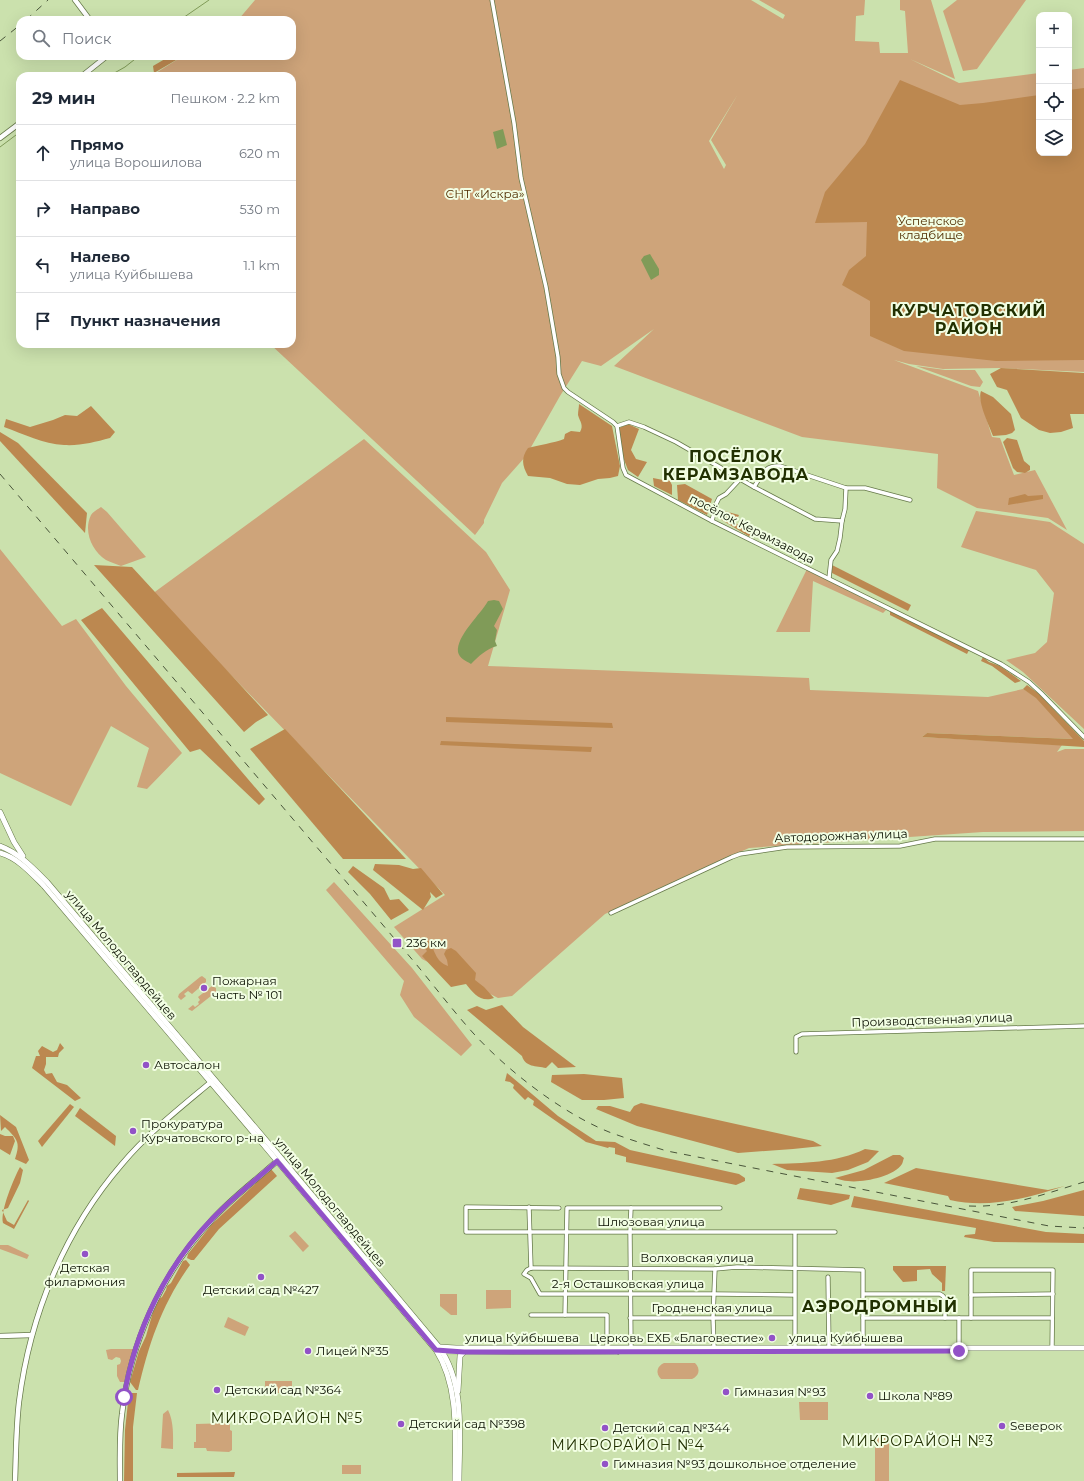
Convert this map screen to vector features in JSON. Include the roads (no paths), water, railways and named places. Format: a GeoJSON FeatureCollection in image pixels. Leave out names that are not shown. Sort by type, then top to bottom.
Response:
{"type":"FeatureCollection","features":[{"type":"Feature","properties":{"kind":"main road"},"geometry":{"type":"LineString","coordinates":[[0,812],[14,842],[28,863]]}},
{"type":"Feature","properties":{"kind":"main road","name":"улица Молодогвардейцев"},"geometry":{"type":"LineString","coordinates":[[0,846],[16,854],[28,863],[47,882],[118,970]]}},
{"type":"Feature","properties":{"kind":"main road","name":"улица Молодогвардейцев"},"geometry":{"type":"LineString","coordinates":[[0,853],[13,859],[35,877],[118,970],[439,1349],[451,1371],[458,1396],[459,1481]]}},
{"type":"Feature","properties":{"kind":"main road","name":"улица Куйбышева"},"geometry":{"type":"LineString","coordinates":[[548,1350],[607,1348],[631,1350]]}},
{"type":"Feature","properties":{"kind":"main road","name":"улица Молодогвардейцев"},"geometry":{"type":"LineString","coordinates":[[439,1349],[452,1396],[455,1481]]}},
{"type":"Feature","properties":{"kind":"main road","name":"улица Куйбышева"},"geometry":{"type":"LineString","coordinates":[[439,1349],[464,1352],[514,1350]]}},
{"type":"Feature","properties":{"kind":"main road","name":"улица Куйбышева"},"geometry":{"type":"LineString","coordinates":[[439,1349],[1084,1349]]}},
{"type":"Feature","properties":{"kind":"main road"},"geometry":{"type":"LineString","coordinates":[[458,1396],[460,1356],[464,1352]]}},
{"type":"Feature","properties":{"kind":"street"},"geometry":{"type":"LineString","coordinates":[[75,0],[87,16]]}},
{"type":"Feature","properties":{"kind":"street"},"geometry":{"type":"LineString","coordinates":[[492,0],[514,123],[521,178],[544,271],[558,357],[559,374],[564,388],[617,426],[629,422],[644,427],[676,442],[741,478],[754,487],[815,519],[842,521]]}},
{"type":"Feature","properties":{"kind":"street"},"geometry":{"type":"LineString","coordinates":[[87,72],[102,60]]}},
{"type":"Feature","properties":{"kind":"street"},"geometry":{"type":"LineString","coordinates":[[0,138],[16,126]]}},
{"type":"Feature","properties":{"kind":"street","name":"посёлок Керамзавода"},"geometry":{"type":"LineString","coordinates":[[617,426],[623,468],[626,474],[712,521],[829,578]]}},
{"type":"Feature","properties":{"kind":"street"},"geometry":{"type":"LineString","coordinates":[[754,487],[767,467],[773,465],[802,472],[846,488],[865,488],[910,500]]}},
{"type":"Feature","properties":{"kind":"street"},"geometry":{"type":"LineString","coordinates":[[712,521],[719,498],[726,494],[741,478]]}},
{"type":"Feature","properties":{"kind":"street"},"geometry":{"type":"LineString","coordinates":[[846,488],[845,509],[837,550],[831,560],[829,578],[1001,664],[1029,682],[1084,737]]}},
{"type":"Feature","properties":{"kind":"street","name":"Автодорожная улица"},"geometry":{"type":"LineString","coordinates":[[611,913],[732,857],[751,852],[794,847],[900,846],[935,839],[1084,839]]}},
{"type":"Feature","properties":{"kind":"street","name":"Производственная улица"},"geometry":{"type":"LineString","coordinates":[[796,1052],[796,1037],[802,1034],[1084,1026]]}},
{"type":"Feature","properties":{"kind":"street"},"geometry":{"type":"LineString","coordinates":[[15,1481],[19,1402],[32,1336],[43,1298],[54,1270],[86,1211],[111,1177],[136,1148],[212,1081]]}},
{"type":"Feature","properties":{"kind":"street"},"geometry":{"type":"LineString","coordinates":[[120,1481],[121,1427],[126,1385],[135,1351],[156,1298],[174,1267],[197,1236],[230,1201],[279,1159]]}},
{"type":"Feature","properties":{"kind":"street","name":"Шлюзовая улица"},"geometry":{"type":"LineString","coordinates":[[529,1207],[466,1207],[466,1232],[835,1232]]}},
{"type":"Feature","properties":{"kind":"street"},"geometry":{"type":"LineString","coordinates":[[531,1268],[529,1207],[559,1208]]}},
{"type":"Feature","properties":{"kind":"street"},"geometry":{"type":"LineString","coordinates":[[565,1315],[567,1208],[720,1208]]}},
{"type":"Feature","properties":{"kind":"street"},"geometry":{"type":"LineString","coordinates":[[631,1208],[631,1350]]}},
{"type":"Feature","properties":{"kind":"street"},"geometry":{"type":"LineString","coordinates":[[795,1233],[795,1350]]}},
{"type":"Feature","properties":{"kind":"street","name":"Волховская улица"},"geometry":{"type":"LineString","coordinates":[[531,1268],[715,1269],[737,1267],[864,1270],[864,1294]]}},
{"type":"Feature","properties":{"kind":"street","name":"2-я Осташковская улица"},"geometry":{"type":"LineString","coordinates":[[531,1268],[524,1274],[531,1278],[540,1294],[794,1295]]}},
{"type":"Feature","properties":{"kind":"street"},"geometry":{"type":"LineString","coordinates":[[714,1350],[713,1317],[715,1269]]}},
{"type":"Feature","properties":{"kind":"street"},"geometry":{"type":"LineString","coordinates":[[971,1318],[971,1270],[1053,1270],[1052,1349]]}},
{"type":"Feature","properties":{"kind":"street"},"geometry":{"type":"LineString","coordinates":[[828,1277],[829,1350]]}},
{"type":"Feature","properties":{"kind":"street"},"geometry":{"type":"LineString","coordinates":[[863,1350],[864,1294],[940,1294],[945,1299],[945,1318]]}},
{"type":"Feature","properties":{"kind":"street"},"geometry":{"type":"LineString","coordinates":[[971,1295],[1052,1294]]}},
{"type":"Feature","properties":{"kind":"street"},"geometry":{"type":"LineString","coordinates":[[531,1315],[607,1315],[607,1348]]}},
{"type":"Feature","properties":{"kind":"street","name":"Гродненская улица"},"geometry":{"type":"LineString","coordinates":[[630,1318],[794,1318]]}},
{"type":"Feature","properties":{"kind":"street"},"geometry":{"type":"LineString","coordinates":[[863,1318],[1052,1318]]}},
{"type":"Feature","properties":{"kind":"street"},"geometry":{"type":"LineString","coordinates":[[959,1318],[959,1349]]}},
{"type":"Feature","properties":{"kind":"street"},"geometry":{"type":"LineString","coordinates":[[0,1336],[32,1336]]}},
{"type":"Feature","properties":{"kind":"waterway"},"geometry":{"type":"LineString","coordinates":[[186,16],[209,0]]}},
{"type":"Feature","properties":{"kind":"waterway"},"geometry":{"type":"LineString","coordinates":[[116,72],[134,60]]}},
{"type":"Feature","properties":{"kind":"waterway"},"geometry":{"type":"LineString","coordinates":[[0,147],[16,135]]}},
{"type":"Feature","properties":{"kind":"railway"},"geometry":{"type":"LineString","coordinates":[[30,16],[48,0]]}},
{"type":"Feature","properties":{"kind":"railway"},"geometry":{"type":"LineString","coordinates":[[0,41],[16,28]]}},
{"type":"Feature","properties":{"kind":"railway"},"geometry":{"type":"LineString","coordinates":[[0,474],[467,1026],[503,1062],[537,1090],[591,1124],[609,1132],[667,1151],[1049,1226],[1084,1228]]}},
{"type":"Feature","properties":{"kind":"railway"},"geometry":{"type":"LineString","coordinates":[[969,1206],[999,1205],[1028,1199],[1084,1182]]}},
{"type":"Feature","properties":{"kind":"place","name":"236 км"},"geometry":{"type":"Point","coordinates":[397,943]}},
{"type":"Feature","properties":{"kind":"place","name":"Пожарная часть № 101"},"geometry":{"type":"Point","coordinates":[204,988]}},
{"type":"Feature","properties":{"kind":"place","name":"Автосалон"},"geometry":{"type":"Point","coordinates":[146,1065]}},
{"type":"Feature","properties":{"kind":"place","name":"Прокуратура Курчатовского р-на"},"geometry":{"type":"Point","coordinates":[133,1131]}},
{"type":"Feature","properties":{"kind":"place","name":"Детская филармония"},"geometry":{"type":"Point","coordinates":[85,1254]}},
{"type":"Feature","properties":{"kind":"place","name":"Детский сад №427"},"geometry":{"type":"Point","coordinates":[261,1277]}},
{"type":"Feature","properties":{"kind":"place","name":"Церковь ЕХБ «Благовестие»"},"geometry":{"type":"Point","coordinates":[772,1338]}},
{"type":"Feature","properties":{"kind":"place","name":"Лицей №35"},"geometry":{"type":"Point","coordinates":[308,1351]}},
{"type":"Feature","properties":{"kind":"place","name":"Детский сад №364"},"geometry":{"type":"Point","coordinates":[217,1390]}},
{"type":"Feature","properties":{"kind":"place","name":"Гимназия №93"},"geometry":{"type":"Point","coordinates":[726,1392]}},
{"type":"Feature","properties":{"kind":"place","name":"Школа №89"},"geometry":{"type":"Point","coordinates":[870,1396]}},
{"type":"Feature","properties":{"kind":"place","name":"Детский сад №398"},"geometry":{"type":"Point","coordinates":[401,1424]}},
{"type":"Feature","properties":{"kind":"place","name":"Sеверок"},"geometry":{"type":"Point","coordinates":[1002,1426]}},
{"type":"Feature","properties":{"kind":"place","name":"Детский сад №344"},"geometry":{"type":"Point","coordinates":[605,1428]}},
{"type":"Feature","properties":{"kind":"place","name":"Гимназия №93 дошкольное отделение"},"geometry":{"type":"Point","coordinates":[605,1464]}},
{"type":"Feature","properties":{"kind":"district","name":"КУРЧАТОВСКИЙ РАЙОН"},"geometry":{"type":"Point","coordinates":[969,319]}},
{"type":"Feature","properties":{"kind":"district","name":"ПОСЁЛОК КЕРАМЗАВОДА"},"geometry":{"type":"Point","coordinates":[736,465]}},
{"type":"Feature","properties":{"kind":"district","name":"АЭРОДРОМНЫЙ"},"geometry":{"type":"Point","coordinates":[880,1306]}},
{"type":"Feature","properties":{"kind":"district","name":"МИКРОРАЙОН №5"},"geometry":{"type":"Point","coordinates":[287,1418]}},
{"type":"Feature","properties":{"kind":"district","name":"МИКРОРАЙОН №3"},"geometry":{"type":"Point","coordinates":[918,1441]}},
{"type":"Feature","properties":{"kind":"district","name":"МИКРОРАЙОН №4"},"geometry":{"type":"Point","coordinates":[628,1445]}},
{"type":"Feature","properties":{"kind":"park label","name":"СНТ «Искра»"},"geometry":{"type":"Point","coordinates":[485,194]}},
{"type":"Feature","properties":{"kind":"park label","name":"Успенское кладбище"},"geometry":{"type":"Point","coordinates":[931,228]}}]}
